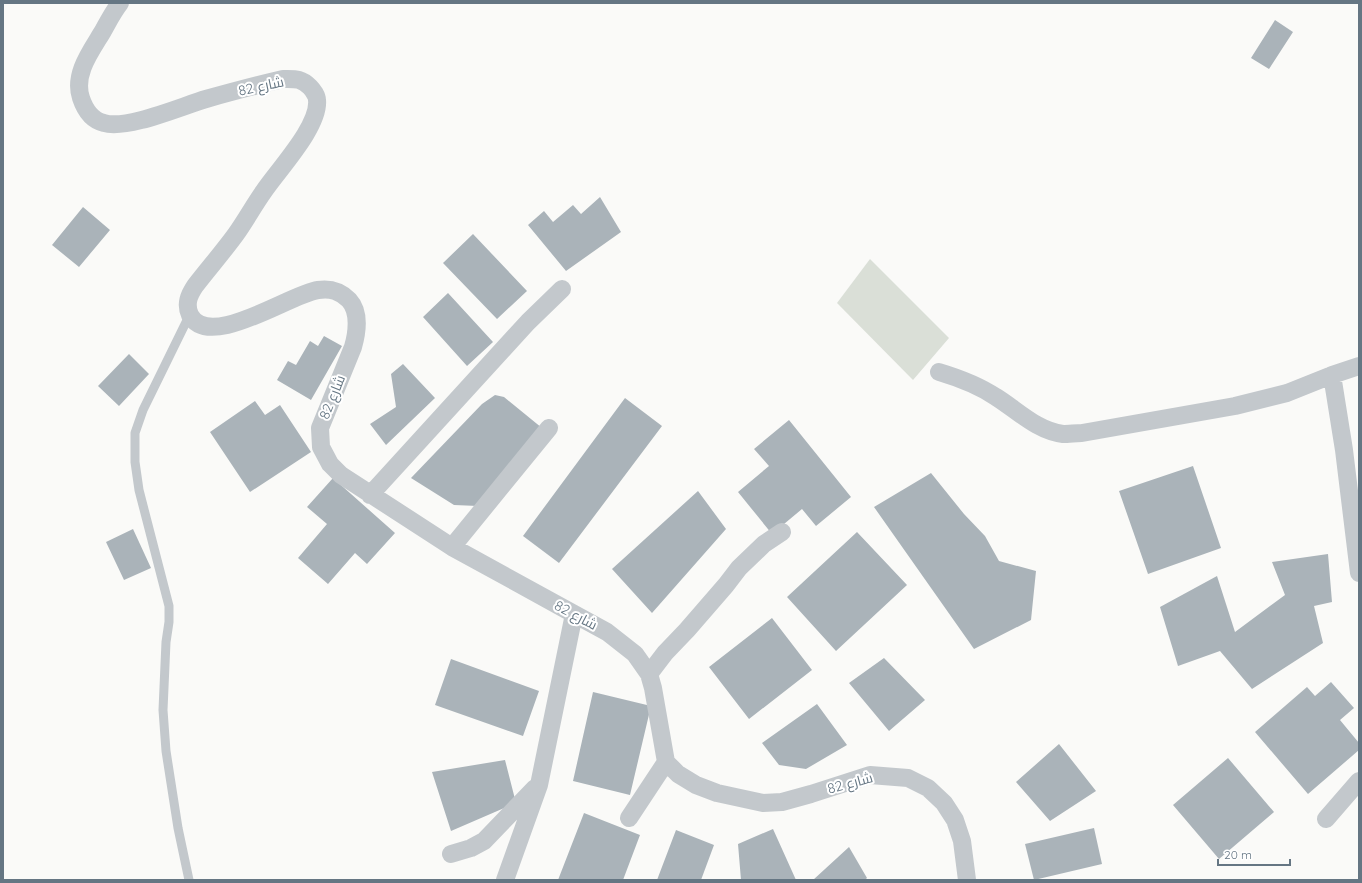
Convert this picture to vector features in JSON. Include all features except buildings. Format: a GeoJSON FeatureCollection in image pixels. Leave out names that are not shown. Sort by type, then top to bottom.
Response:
{"type":"FeatureCollection","features":[{"type":"Feature","properties":{"kind":"street","name":"شارع 82"},"geometry":{"type":"LineString","coordinates":[[120,3],[87,55],[80,76],[79,93],[84,108],[94,119],[105,124],[121,124],[143,119],[206,99],[282,79],[304,81],[313,90],[317,100],[316,111],[309,129],[235,234],[189,295],[187,304],[190,314],[196,322],[206,327],[216,328],[234,324],[256,316],[318,290],[331,290],[342,294],[351,303],[356,316],[356,335],[353,347],[320,428],[320,447],[330,464],[341,476],[452,547],[607,632],[635,654],[649,674],[653,688],[666,762],[678,774],[696,785],[717,793],[763,803],[782,802],[870,775],[889,775],[908,778],[928,788],[944,803],[955,820],[962,841],[967,880]]}},
{"type":"Feature","properties":{"kind":"street"},"geometry":{"type":"LineString","coordinates":[[370,495],[528,322],[562,289]]}},
{"type":"Feature","properties":{"kind":"street"},"geometry":{"type":"LineString","coordinates":[[939,372],[959,378],[980,387],[1018,413],[1047,430],[1063,434],[1082,433],[1235,406],[1288,393],[1359,366]]}},
{"type":"Feature","properties":{"kind":"street"},"geometry":{"type":"LineString","coordinates":[[1332,375],[1344,450],[1359,573]]}},
{"type":"Feature","properties":{"kind":"street"},"geometry":{"type":"LineString","coordinates":[[452,547],[549,428]]}},
{"type":"Feature","properties":{"kind":"street"},"geometry":{"type":"LineString","coordinates":[[649,674],[665,653],[688,630],[739,568],[764,544],[782,532]]}},
{"type":"Feature","properties":{"kind":"street"},"geometry":{"type":"LineString","coordinates":[[505,880],[539,785],[574,614]]}},
{"type":"Feature","properties":{"kind":"street"},"geometry":{"type":"LineString","coordinates":[[629,818],[666,762]]}},
{"type":"Feature","properties":{"kind":"street"},"geometry":{"type":"LineString","coordinates":[[1326,819],[1359,781]]}},
{"type":"Feature","properties":{"kind":"street"},"geometry":{"type":"LineString","coordinates":[[451,854],[471,848],[484,841],[539,785]]}},
{"type":"Feature","properties":{"kind":"lane"},"geometry":{"type":"LineString","coordinates":[[189,880],[178,828],[166,751],[163,710],[166,642],[169,622],[168,606],[139,490],[135,455],[135,433],[143,410],[190,314]]}},
{"type":"Feature","properties":{"kind":"shaded area"},"geometry":{"type":"Polygon","coordinates":[[[870,259],[949,338],[913,380],[837,303],[870,259]]]}}]}
